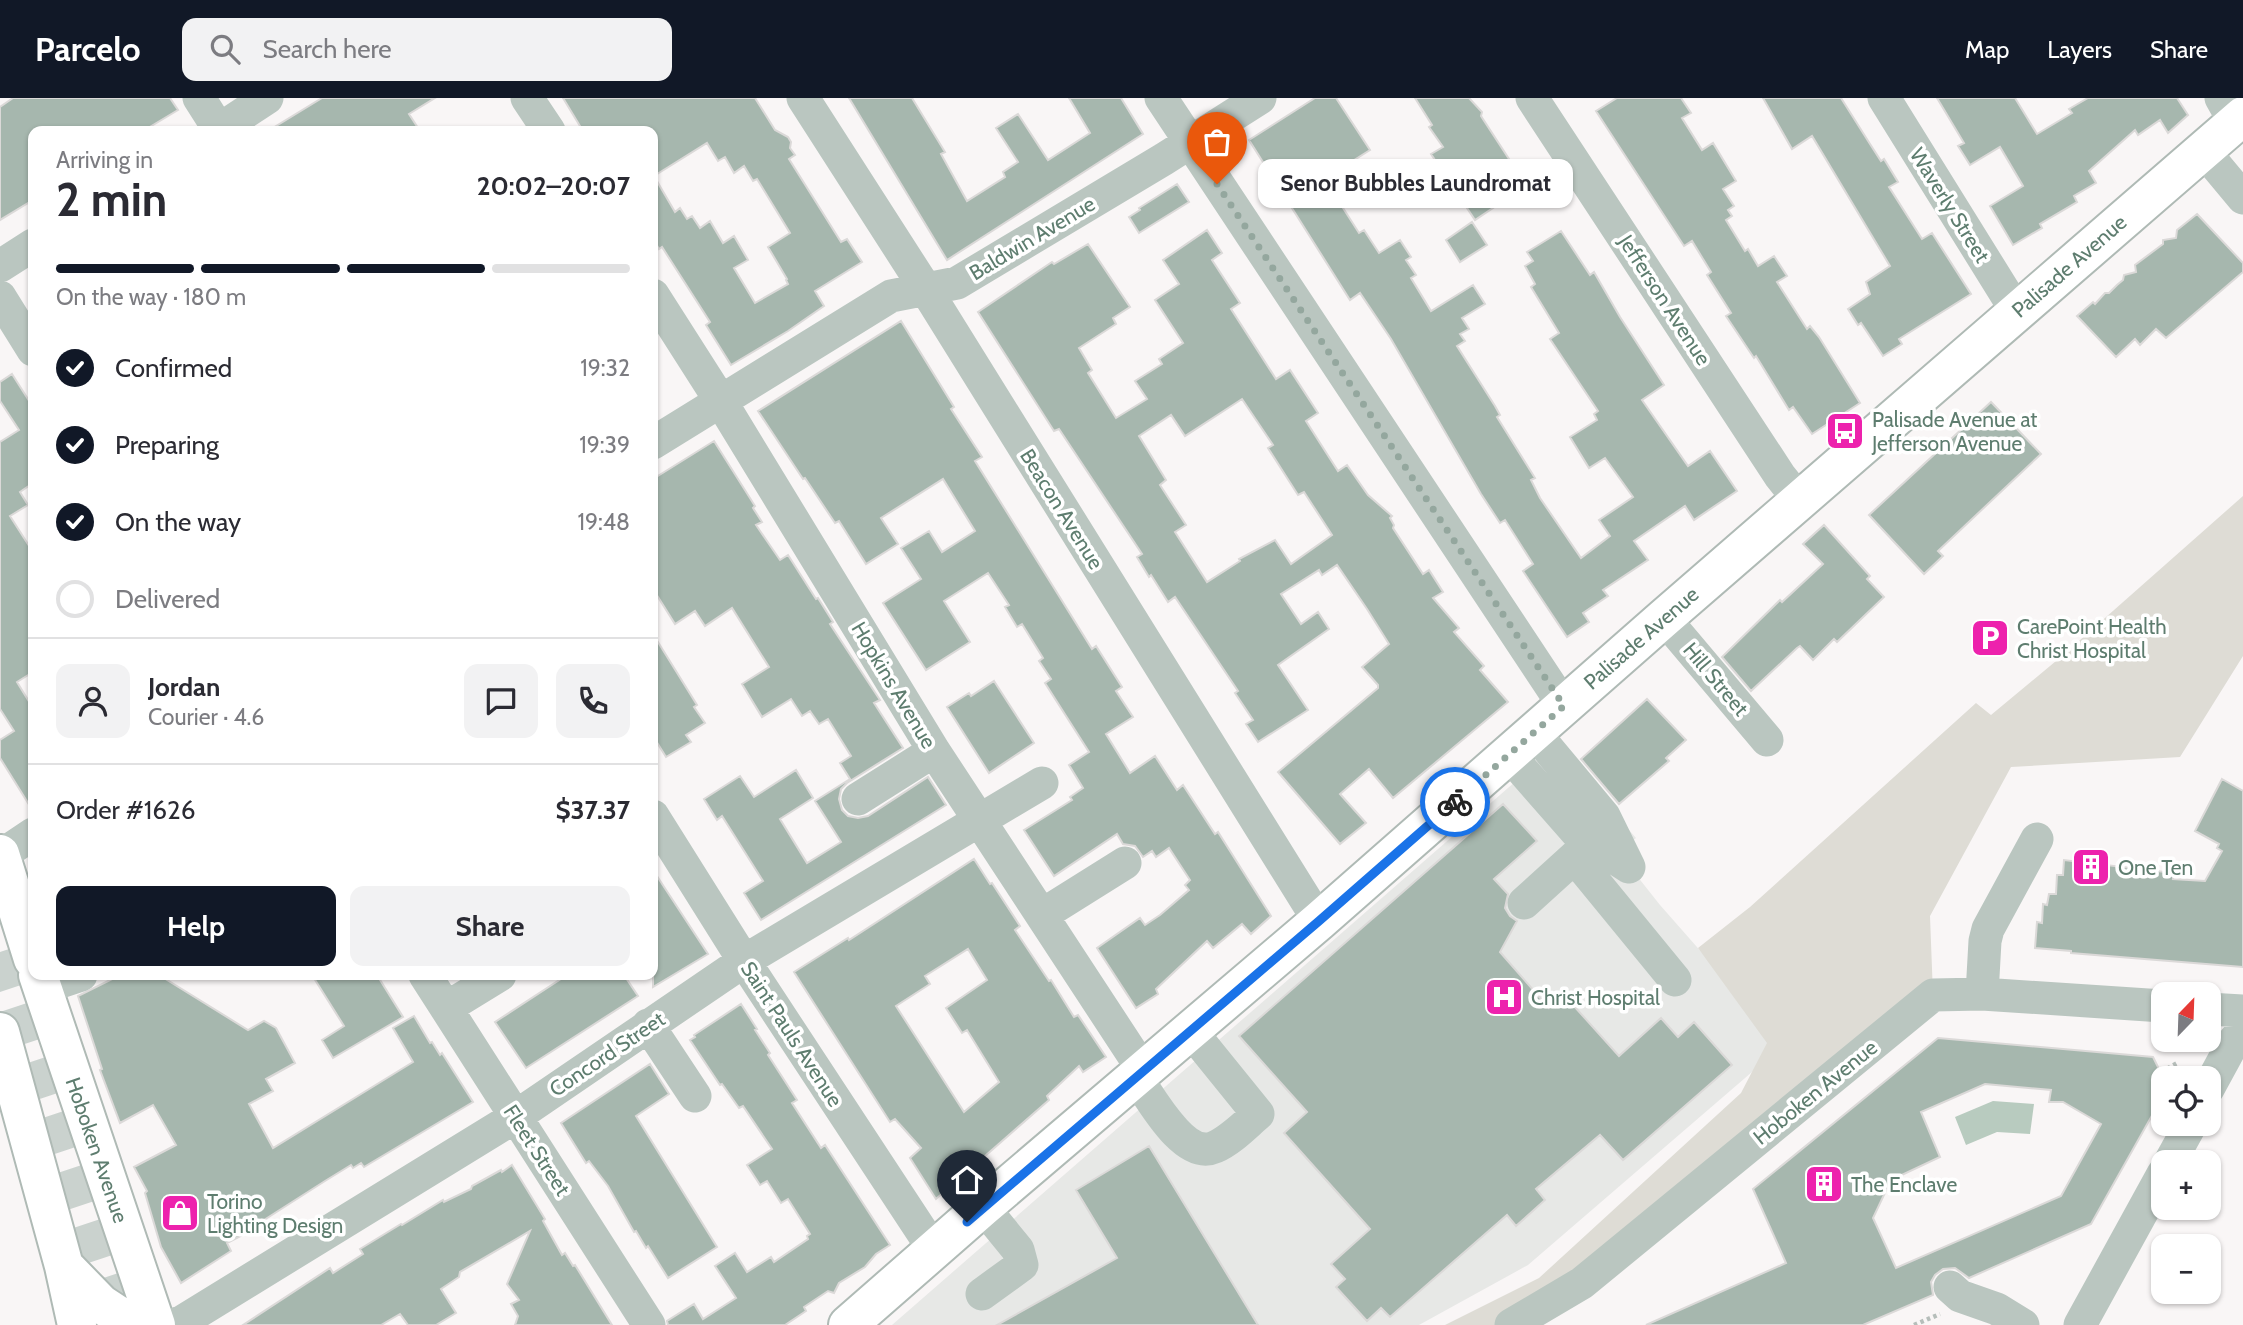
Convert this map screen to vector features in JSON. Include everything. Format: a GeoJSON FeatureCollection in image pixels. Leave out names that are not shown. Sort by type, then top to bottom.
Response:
{"type":"FeatureCollection","features":[{"type":"Feature","properties":{"kind":"main road","name":"Palisade Avenue"},"geometry":{"type":"LineString","coordinates":[[848,1325],[1319,921],[2203,150],[2233,112]]}},
{"type":"Feature","properties":{"kind":"main road","name":"Hoboken Avenue"},"geometry":{"type":"LineString","coordinates":[[0,855],[28,943]]}},
{"type":"Feature","properties":{"kind":"main road","name":"Hoboken Avenue"},"geometry":{"type":"LineString","coordinates":[[40,980],[156,1325]]}},
{"type":"Feature","properties":{"kind":"main road"},"geometry":{"type":"LineString","coordinates":[[0,1032],[64,1266],[77,1325]]}},
{"type":"Feature","properties":{"kind":"main road"},"geometry":{"type":"LineString","coordinates":[[64,1266],[101,1304],[134,1325]]}},
{"type":"Feature","properties":{"kind":"street"},"geometry":{"type":"LineString","coordinates":[[199,98],[216,126]]}},
{"type":"Feature","properties":{"kind":"street"},"geometry":{"type":"LineString","coordinates":[[226,126],[267,98]]}},
{"type":"Feature","properties":{"kind":"street"},"geometry":{"type":"LineString","coordinates":[[527,98],[546,126]]}},
{"type":"Feature","properties":{"kind":"street","name":"Beacon Avenue"},"geometry":{"type":"LineString","coordinates":[[803,98],[925,288],[1319,921]]}},
{"type":"Feature","properties":{"kind":"street"},"geometry":{"type":"LineString","coordinates":[[1161,98],[1564,706]]}},
{"type":"Feature","properties":{"kind":"street","name":"Baldwin Avenue"},"geometry":{"type":"LineString","coordinates":[[658,440],[891,296],[957,283],[1260,98]]}},
{"type":"Feature","properties":{"kind":"street","name":"Jefferson Avenue"},"geometry":{"type":"LineString","coordinates":[[1532,98],[1780,476],[1801,500]]}},
{"type":"Feature","properties":{"kind":"street","name":"Waverly Street"},"geometry":{"type":"LineString","coordinates":[[1884,98],[2017,312]]}},
{"type":"Feature","properties":{"kind":"street"},"geometry":{"type":"LineString","coordinates":[[2203,150],[2243,198]]}},
{"type":"Feature","properties":{"kind":"street"},"geometry":{"type":"LineString","coordinates":[[0,266],[28,248]]}},
{"type":"Feature","properties":{"kind":"street"},"geometry":{"type":"LineString","coordinates":[[0,297],[28,342]]}},
{"type":"Feature","properties":{"kind":"street","name":"Hopkins Avenue"},"geometry":{"type":"LineString","coordinates":[[658,303],[934,751],[1042,915],[1178,1135],[1195,1148],[1203,1150],[1213,1148],[1258,1114],[1190,1031]]}},
{"type":"Feature","properties":{"kind":"street","name":"Hill Street"},"geometry":{"type":"LineString","coordinates":[[1664,618],[1767,740]]}},
{"type":"Feature","properties":{"kind":"street"},"geometry":{"type":"LineString","coordinates":[[1522,743],[1579,835],[1592,843],[1675,981]]}},
{"type":"Feature","properties":{"kind":"street"},"geometry":{"type":"LineString","coordinates":[[858,799],[934,751]]}},
{"type":"Feature","properties":{"kind":"street","name":"Concord Street"},"geometry":{"type":"LineString","coordinates":[[173,1325],[515,1116],[744,961],[1042,783]]}},
{"type":"Feature","properties":{"kind":"street","name":"Saint Pauls Avenue"},"geometry":{"type":"LineString","coordinates":[[658,825],[934,1250]]}},
{"type":"Feature","properties":{"kind":"street"},"geometry":{"type":"LineString","coordinates":[[0,855],[28,837]]}},
{"type":"Feature","properties":{"kind":"street"},"geometry":{"type":"LineString","coordinates":[[1982,994],[1988,929],[2037,839]]}},
{"type":"Feature","properties":{"kind":"street"},"geometry":{"type":"LineString","coordinates":[[1524,903],[1592,843]]}},
{"type":"Feature","properties":{"kind":"street"},"geometry":{"type":"LineString","coordinates":[[1042,915],[1125,863]]}},
{"type":"Feature","properties":{"kind":"street","name":"Fleet Street"},"geometry":{"type":"LineString","coordinates":[[428,980],[649,1325]]}},
{"type":"Feature","properties":{"kind":"street"},"geometry":{"type":"LineString","coordinates":[[446,1008],[492,980]]}},
{"type":"Feature","properties":{"kind":"street","name":"Hoboken Avenue"},"geometry":{"type":"LineString","coordinates":[[1511,1325],[1582,1283],[1933,995],[1982,994],[2151,1005]]}},
{"type":"Feature","properties":{"kind":"street"},"geometry":{"type":"LineString","coordinates":[[2221,1010],[2243,1011]]}},
{"type":"Feature","properties":{"kind":"street"},"geometry":{"type":"LineString","coordinates":[[648,1025],[695,1096]]}},
{"type":"Feature","properties":{"kind":"street"},"geometry":{"type":"LineString","coordinates":[[2221,1066],[2243,1030]]}},
{"type":"Feature","properties":{"kind":"street"},"geometry":{"type":"LineString","coordinates":[[2080,1325],[2151,1196]]}},
{"type":"Feature","properties":{"kind":"street"},"geometry":{"type":"LineString","coordinates":[[982,1294],[1022,1265],[1018,1250],[983,1207]]}},
{"type":"Feature","properties":{"kind":"street"},"geometry":{"type":"LineString","coordinates":[[1950,1287],[1960,1296],[1997,1309],[2023,1325]]}},
{"type":"Feature","properties":{"kind":"path"},"geometry":{"type":"LineString","coordinates":[[2172,1066],[2179,1062]]}},
{"type":"Feature","properties":{"kind":"shaded area"},"geometry":{"type":"Polygon","coordinates":[[[2243,496],[2243,656],[2180,757],[2011,767],[1930,916],[1933,995],[1527,1325],[1445,1325],[1539,1278],[1741,1093],[1767,1043],[1698,948],[1750,907],[1976,703],[1991,715],[2243,496]]]}},
{"type":"Feature","properties":{"kind":"shaded area","name":"Christ Hospital"},"geometry":{"type":"Polygon","coordinates":[[[1556,746],[1636,838],[1618,852],[1660,905],[1784,1046],[1528,1265],[1419,1325],[892,1325],[1556,746]]]}},
{"type":"Feature","properties":{"kind":"shaded area"},"geometry":{"type":"Polygon","coordinates":[[[1993,1101],[2034,1104],[2030,1134],[1997,1132],[1966,1145],[1955,1117],[1993,1101]]]}},
{"type":"Feature","properties":{"kind":"building"},"geometry":{"type":"Polygon","coordinates":[[[13,98],[170,98],[178,110],[151,126],[28,126],[28,203],[0,220],[0,107],[13,98]]]}},
{"type":"Feature","properties":{"kind":"building"},"geometry":{"type":"Polygon","coordinates":[[[322,98],[435,98],[409,114],[417,126],[276,126],[322,98]]]}},
{"type":"Feature","properties":{"kind":"building"},"geometry":{"type":"Polygon","coordinates":[[[563,98],[755,98],[775,130],[788,137],[791,142],[790,148],[795,155],[789,159],[841,242],[847,239],[862,262],[815,291],[824,306],[731,365],[706,325],[710,322],[662,247],[659,249],[658,183],[675,212],[680,208],[687,219],[692,216],[700,228],[710,221],[723,243],[734,236],[748,260],[734,268],[755,303],[788,284],[768,247],[790,233],[757,179],[753,181],[744,166],[734,173],[725,157],[718,161],[707,143],[658,174],[658,126],[580,126],[563,98]]]}},
{"type":"Feature","properties":{"kind":"building"},"geometry":{"type":"Polygon","coordinates":[[[849,98],[912,98],[945,152],[941,154],[967,201],[1005,177],[1003,172],[1018,162],[996,128],[1018,114],[1048,160],[1090,133],[1069,98],[1121,98],[1143,134],[947,260],[849,98]]]}},
{"type":"Feature","properties":{"kind":"building"},"geometry":{"type":"Polygon","coordinates":[[[1315,98],[1336,98],[1370,150],[1340,169],[1345,176],[1329,186],[1359,233],[1364,230],[1379,253],[1400,240],[1411,257],[1406,260],[1416,275],[1411,278],[1431,311],[1473,285],[1485,304],[1462,318],[1469,329],[1460,334],[1465,341],[1457,346],[1495,406],[1500,415],[1497,417],[1535,478],[1531,480],[1540,498],[1581,558],[1610,536],[1599,520],[1633,497],[1605,458],[1589,468],[1570,437],[1597,420],[1594,414],[1598,411],[1550,339],[1559,333],[1531,287],[1535,284],[1525,266],[1533,261],[1527,252],[1561,231],[1590,275],[1594,272],[1664,385],[1642,400],[1688,466],[1710,451],[1737,491],[1694,520],[1685,506],[1634,541],[1648,560],[1603,590],[1608,596],[1583,613],[1589,622],[1567,637],[1523,571],[1533,564],[1505,520],[1500,523],[1481,494],[1391,339],[1360,293],[1350,300],[1249,140],[1315,98]]]}},
{"type":"Feature","properties":{"kind":"building"},"geometry":{"type":"Polygon","coordinates":[[[1415,98],[1469,98],[1482,112],[1481,116],[1513,165],[1517,162],[1533,186],[1475,220],[1431,154],[1443,147],[1429,127],[1432,125],[1415,98]]]}},
{"type":"Feature","properties":{"kind":"building"},"geometry":{"type":"Polygon","coordinates":[[[1617,98],[1681,98],[1691,113],[1682,118],[1702,150],[1713,143],[1736,181],[1723,189],[1734,206],[1728,210],[1732,216],[1726,220],[1745,251],[1748,249],[1758,266],[1774,256],[1787,276],[1777,282],[1807,329],[1810,326],[1819,337],[1860,403],[1812,434],[1793,407],[1789,410],[1756,356],[1754,358],[1726,316],[1731,313],[1707,275],[1711,272],[1692,241],[1684,246],[1596,111],[1617,98]]]}},
{"type":"Feature","properties":{"kind":"building"},"geometry":{"type":"Polygon","coordinates":[[[1763,98],[1841,98],[1881,161],[1884,159],[1898,182],[1889,187],[1922,239],[1932,233],[1971,294],[1899,339],[1902,344],[1883,356],[1848,309],[1870,294],[1866,282],[1890,266],[1812,136],[1792,149],[1763,98]]]}},
{"type":"Feature","properties":{"kind":"building"},"geometry":{"type":"Polygon","coordinates":[[[1937,98],[2015,98],[2037,134],[2072,113],[2069,109],[2088,98],[2177,98],[2188,115],[2168,133],[2160,120],[2138,135],[2135,130],[2089,171],[2096,183],[2074,196],[2077,202],[2040,224],[2042,228],[2013,245],[1990,206],[2023,186],[2000,147],[1970,165],[1958,146],[1964,143],[1937,98]]]}},
{"type":"Feature","properties":{"kind":"building"},"geometry":{"type":"Polygon","coordinates":[[[1177,184],[1189,202],[1139,233],[1129,217],[1177,184]]]}},
{"type":"Feature","properties":{"kind":"building"},"geometry":{"type":"Polygon","coordinates":[[[2197,214],[2243,263],[2243,272],[2166,338],[2156,329],[2140,345],[2135,339],[2116,357],[2077,316],[2093,302],[2095,304],[2105,293],[2109,293],[2123,280],[2124,275],[2136,272],[2135,265],[2163,244],[2163,240],[2176,238],[2177,230],[2197,214]]]}},
{"type":"Feature","properties":{"kind":"building"},"geometry":{"type":"Polygon","coordinates":[[[1472,222],[1487,245],[1460,262],[1446,240],[1472,222]]]}},
{"type":"Feature","properties":{"kind":"building"},"geometry":{"type":"Polygon","coordinates":[[[1207,230],[1222,253],[1212,260],[1240,303],[1231,309],[1276,379],[1290,370],[1318,413],[1306,421],[1338,471],[1347,465],[1368,495],[1392,516],[1390,518],[1393,528],[1423,574],[1429,570],[1443,592],[1433,598],[1459,628],[1454,632],[1484,666],[1480,670],[1508,702],[1393,798],[1369,769],[1340,794],[1366,823],[1340,844],[1278,772],[1378,688],[1362,667],[1389,644],[1367,609],[1337,565],[1322,575],[1319,570],[1281,594],[1301,624],[1318,612],[1329,629],[1278,665],[1308,710],[1258,742],[1246,724],[1253,720],[1235,693],[1238,691],[1175,597],[1168,602],[1151,575],[1149,577],[1137,557],[1142,554],[1059,429],[1054,431],[978,312],[1052,262],[1054,264],[1088,244],[1130,307],[1113,318],[1116,324],[1079,348],[1092,370],[1088,373],[1116,418],[1147,399],[1135,381],[1162,364],[1159,359],[1183,343],[1155,300],[1179,284],[1163,260],[1207,230]],[[1242,399],[1185,436],[1171,415],[1139,436],[1166,480],[1160,485],[1186,525],[1175,532],[1207,582],[1240,561],[1239,559],[1275,540],[1291,564],[1332,535],[1304,492],[1298,495],[1268,448],[1273,445],[1242,399]]]}},
{"type":"Feature","properties":{"kind":"building"},"geometry":{"type":"Polygon","coordinates":[[[901,321],[982,457],[975,461],[1092,649],[1096,646],[1122,687],[1116,691],[1133,717],[1106,734],[1130,773],[1155,756],[1177,790],[1183,785],[1215,834],[1218,832],[1271,916],[1251,934],[1242,924],[1213,948],[1207,941],[1156,989],[1158,994],[1136,1008],[1097,948],[1140,918],[1145,925],[1160,915],[1189,890],[1185,885],[1190,880],[1169,848],[1156,857],[1152,851],[1143,857],[1135,846],[1123,844],[1117,834],[1054,876],[1024,830],[1072,800],[1070,797],[1083,788],[1069,765],[1089,752],[1045,683],[1051,679],[1039,661],[1043,658],[1022,624],[1017,627],[1005,607],[1009,605],[988,573],[944,601],[970,642],[926,670],[883,603],[921,579],[901,548],[929,531],[942,552],[975,531],[943,479],[881,518],[898,544],[866,564],[839,521],[835,523],[758,411],[901,321]]]}},
{"type":"Feature","properties":{"kind":"building"},"geometry":{"type":"Polygon","coordinates":[[[12,374],[28,399],[28,486],[20,492],[28,505],[10,516],[28,544],[28,675],[17,682],[28,700],[28,803],[0,758],[0,740],[14,731],[0,709],[0,442],[19,430],[0,401],[0,382],[12,374]]]}},
{"type":"Feature","properties":{"kind":"building"},"geometry":{"type":"Polygon","coordinates":[[[1991,402],[2041,454],[1938,551],[1943,556],[1924,574],[1869,515],[1991,402]]]}},
{"type":"Feature","properties":{"kind":"building"},"geometry":{"type":"Polygon","coordinates":[[[714,441],[755,506],[753,508],[762,522],[756,525],[780,560],[788,555],[816,599],[818,598],[833,622],[830,624],[880,700],[874,703],[903,748],[841,789],[839,799],[842,810],[848,816],[868,816],[928,777],[946,805],[761,920],[744,893],[763,881],[722,816],[717,820],[704,799],[740,776],[754,797],[796,770],[813,798],[780,819],[807,863],[841,842],[815,801],[850,779],[840,763],[851,756],[828,719],[819,724],[810,711],[802,716],[791,699],[762,717],[742,684],[769,667],[732,608],[705,626],[695,611],[675,624],[658,597],[658,476],[714,441]]]}},
{"type":"Feature","properties":{"kind":"building"},"geometry":{"type":"Polygon","coordinates":[[[1824,525],[1870,576],[1867,579],[1884,597],[1837,642],[1834,639],[1813,660],[1800,646],[1751,691],[1722,657],[1780,600],[1782,602],[1823,564],[1803,544],[1824,525]]]}},
{"type":"Feature","properties":{"kind":"building"},"geometry":{"type":"Polygon","coordinates":[[[658,642],[697,705],[694,707],[705,723],[686,735],[691,742],[666,757],[658,744],[658,642]]]}},
{"type":"Feature","properties":{"kind":"building"},"geometry":{"type":"Polygon","coordinates":[[[994,681],[1034,743],[989,773],[947,707],[994,681]]]}},
{"type":"Feature","properties":{"kind":"building"},"geometry":{"type":"Polygon","coordinates":[[[1647,699],[1686,740],[1666,758],[1669,761],[1619,804],[1581,759],[1647,699]]]}},
{"type":"Feature","properties":{"kind":"building","name":"One Ten"},"geometry":{"type":"Polygon","coordinates":[[[2222,779],[2243,791],[2243,967],[2035,948],[2037,922],[2042,923],[2043,904],[2047,905],[2049,894],[2056,894],[2057,875],[2063,875],[2064,860],[2174,873],[2173,879],[2205,881],[2222,851],[2217,848],[2219,844],[2195,831],[2222,779]]]}},
{"type":"Feature","properties":{"kind":"building"},"geometry":{"type":"Polygon","coordinates":[[[1503,804],[1537,841],[1494,879],[1508,894],[1505,908],[1517,921],[1500,952],[1549,1008],[1564,995],[1619,1056],[1661,1018],[1678,1037],[1694,1022],[1732,1065],[1623,1160],[1600,1135],[1536,1189],[1545,1200],[1516,1226],[1507,1215],[1390,1317],[1381,1308],[1367,1321],[1336,1287],[1345,1279],[1331,1264],[1370,1229],[1284,1133],[1307,1112],[1239,1036],[1503,804]]]}},
{"type":"Feature","properties":{"kind":"building"},"geometry":{"type":"Polygon","coordinates":[[[974,859],[1020,926],[1015,930],[1049,981],[1051,980],[1074,1017],[1078,1015],[1106,1057],[1083,1072],[1079,1066],[1047,1096],[1049,1100],[936,1199],[910,1158],[921,1148],[895,1119],[890,1122],[794,972],[848,938],[849,940],[974,859]],[[968,949],[925,976],[930,984],[896,1006],[964,1112],[999,1082],[967,1030],[962,1033],[946,1008],[987,980],[968,949]]]}},
{"type":"Feature","properties":{"kind":"building"},"geometry":{"type":"Polygon","coordinates":[[[658,878],[708,954],[653,987],[653,980],[658,980],[658,878]]]}},
{"type":"Feature","properties":{"kind":"building"},"geometry":{"type":"Polygon","coordinates":[[[110,980],[167,980],[248,1030],[264,1021],[276,1028],[295,1063],[266,1079],[273,1091],[249,1104],[273,1148],[413,1062],[393,1028],[414,1016],[430,1043],[432,1042],[440,1055],[442,1053],[473,1102],[364,1167],[361,1163],[353,1168],[351,1165],[325,1181],[253,1227],[254,1229],[227,1243],[231,1251],[181,1283],[161,1247],[145,1193],[147,1191],[134,1167],[176,1145],[153,1105],[120,1123],[100,1070],[102,1069],[78,996],[110,980]]]}},
{"type":"Feature","properties":{"kind":"building"},"geometry":{"type":"Polygon","coordinates":[[[315,980],[380,980],[403,1017],[333,1058],[322,1040],[344,1026],[315,980]]]}},
{"type":"Feature","properties":{"kind":"building"},"geometry":{"type":"Polygon","coordinates":[[[559,980],[627,980],[638,996],[526,1068],[495,1022],[559,980]]]}},
{"type":"Feature","properties":{"kind":"building"},"geometry":{"type":"Polygon","coordinates":[[[741,1004],[770,1053],[768,1055],[797,1100],[792,1103],[821,1148],[825,1145],[890,1245],[876,1254],[865,1267],[839,1283],[834,1293],[828,1291],[804,1307],[806,1311],[785,1325],[668,1325],[667,1321],[694,1304],[703,1319],[736,1298],[715,1266],[735,1253],[747,1272],[771,1257],[774,1262],[808,1239],[810,1234],[788,1199],[781,1203],[767,1181],[760,1185],[747,1165],[772,1149],[743,1106],[739,1108],[722,1084],[720,1085],[690,1040],[741,1004]]]}},
{"type":"Feature","properties":{"kind":"building","name":"The Enclave"},"geometry":{"type":"Polygon","coordinates":[[[1938,1038],[2153,1057],[2158,1066],[2151,1066],[2151,1117],[2091,1224],[1969,1278],[1955,1268],[1943,1269],[1931,1282],[1933,1295],[1863,1325],[1646,1325],[1786,1263],[1753,1189],[1938,1038]],[[1985,1084],[1921,1112],[1940,1157],[1891,1180],[1873,1218],[1896,1268],[2061,1196],[2101,1124],[2063,1102],[2049,1102],[2051,1090],[1985,1084]]]}},
{"type":"Feature","properties":{"kind":"building"},"geometry":{"type":"Polygon","coordinates":[[[650,1064],[669,1094],[636,1116],[717,1247],[668,1278],[648,1246],[646,1248],[636,1231],[634,1232],[608,1186],[589,1161],[586,1163],[561,1123],[650,1064]]]}},
{"type":"Feature","properties":{"kind":"building"},"geometry":{"type":"Polygon","coordinates":[[[1149,1146],[1258,1325],[997,1325],[1117,1258],[1076,1190],[1149,1146]]]}},
{"type":"Feature","properties":{"kind":"building"},"geometry":{"type":"Polygon","coordinates":[[[512,1165],[545,1219],[543,1221],[562,1255],[565,1253],[573,1266],[575,1265],[612,1325],[515,1325],[518,1316],[511,1304],[519,1300],[507,1284],[530,1231],[460,1272],[459,1277],[441,1289],[456,1313],[436,1325],[408,1325],[400,1314],[381,1325],[243,1325],[330,1268],[333,1273],[363,1254],[360,1249],[401,1224],[512,1165]]]}},
{"type":"Feature","properties":{"kind":"tunnel"},"geometry":{"type":"LineString","coordinates":[[0,952],[124,1325]]}},
{"type":"Feature","properties":{"kind":"way so far"},"geometry":{"type":"LineString","coordinates":[[1217,184],[1564,706],[1455,802]]}},
{"type":"Feature","properties":{"kind":"place","name":"Senor Bubbles Laundromat"},"geometry":{"type":"Point","coordinates":[1217,184]}},
{"type":"Feature","properties":{"kind":"place","name":"Palisade Avenue at Jefferson Avenue"},"geometry":{"type":"Point","coordinates":[1845,431]}},
{"type":"Feature","properties":{"kind":"place","name":"CarePoint Health Christ Hospital"},"geometry":{"type":"Point","coordinates":[1990,638]}},
{"type":"Feature","properties":{"kind":"place","name":"One Ten"},"geometry":{"type":"Point","coordinates":[2091,867]}},
{"type":"Feature","properties":{"kind":"place","name":"Christ Hospital"},"geometry":{"type":"Point","coordinates":[1504,997]}},
{"type":"Feature","properties":{"kind":"place","name":"The Enclave"},"geometry":{"type":"Point","coordinates":[1824,1184]}},
{"type":"Feature","properties":{"kind":"place","name":"Torino Lighting Design"},"geometry":{"type":"Point","coordinates":[180,1213]}},
{"type":"Feature","properties":{"kind":"route"},"geometry":{"type":"LineString","coordinates":[[967,1222],[1455,802]]}}]}
